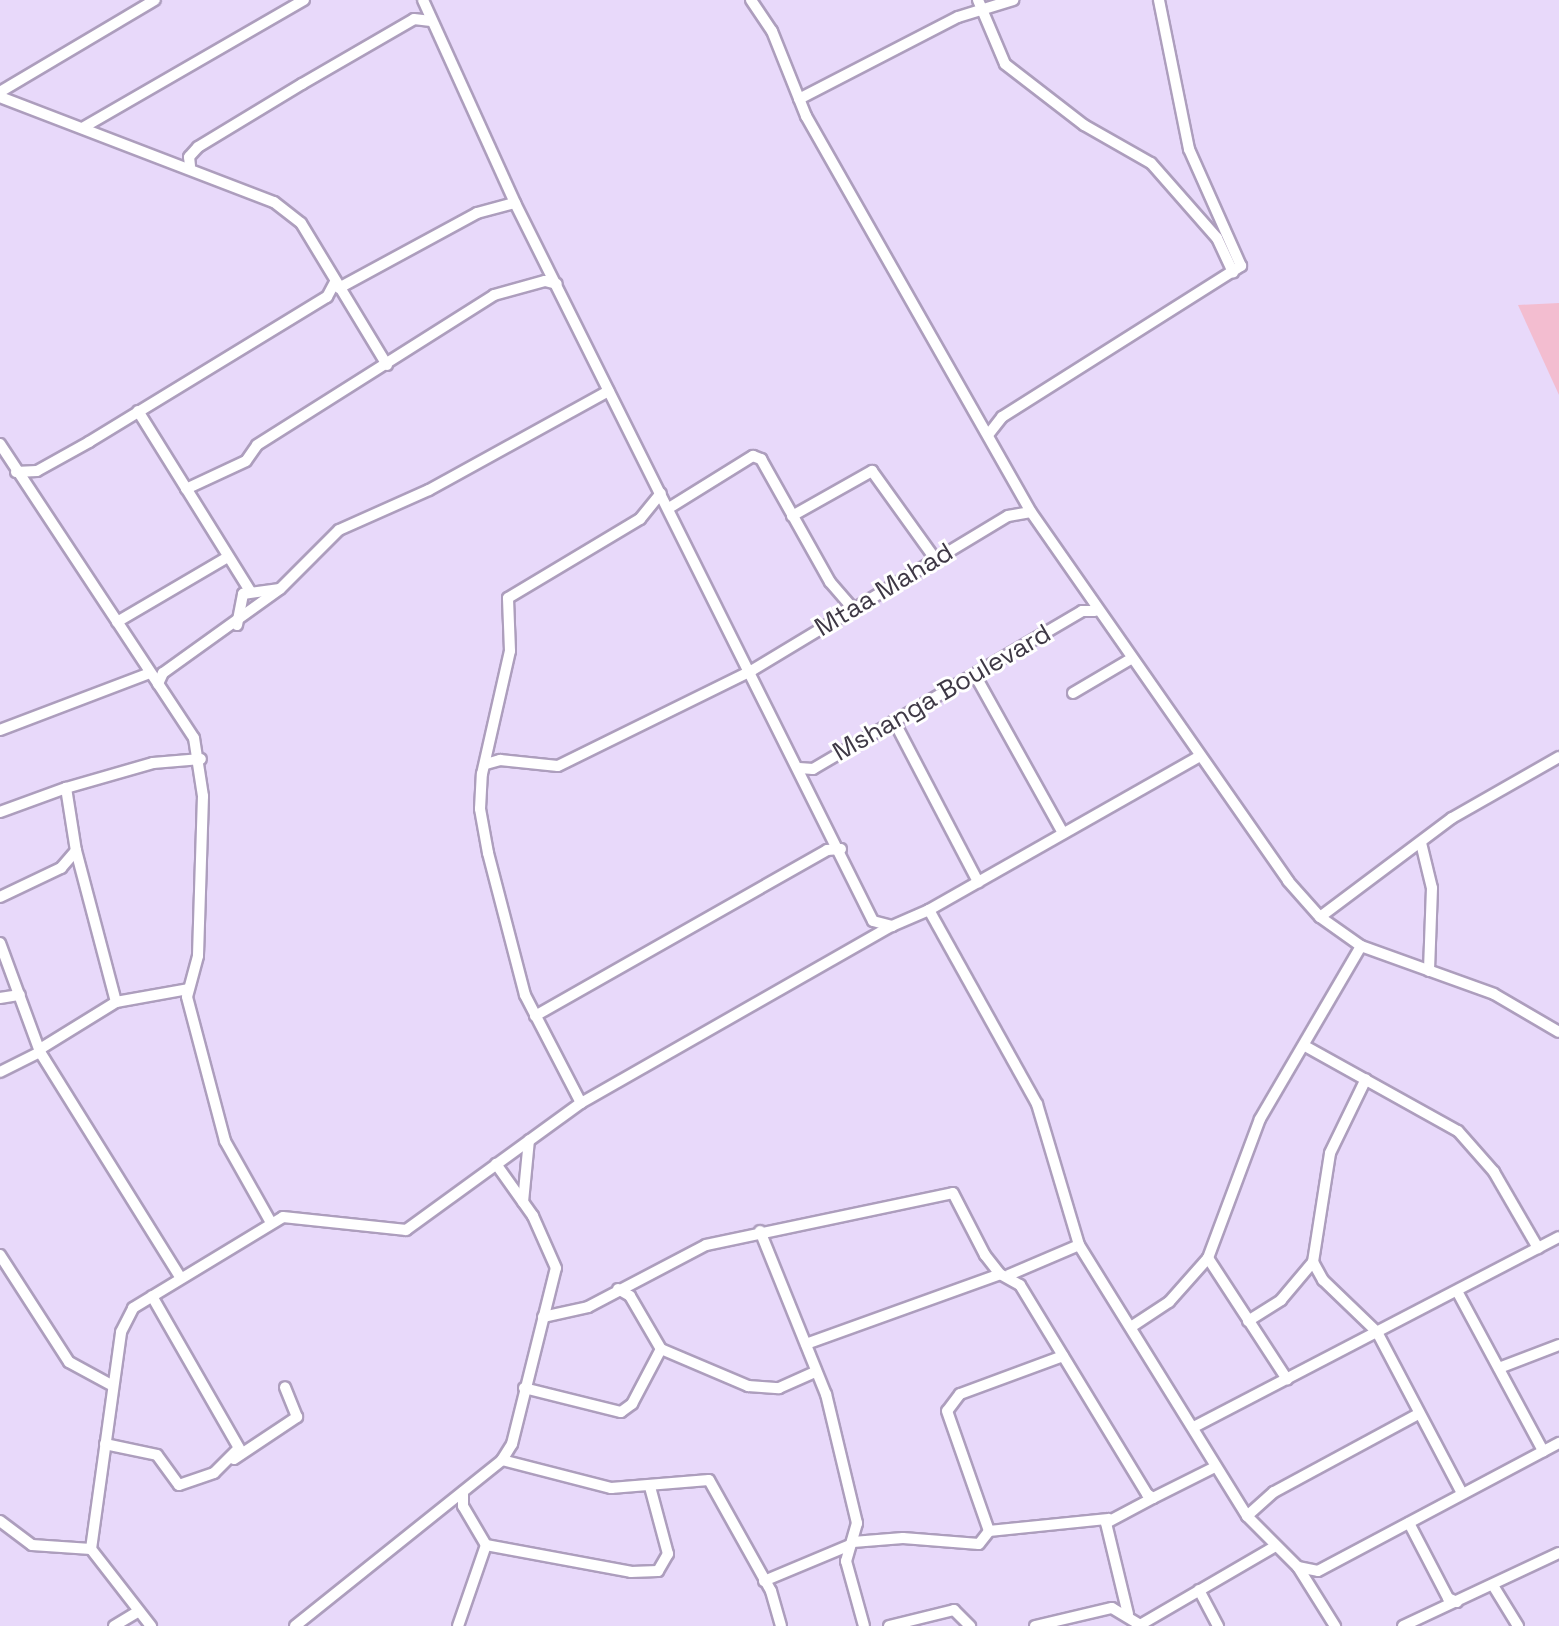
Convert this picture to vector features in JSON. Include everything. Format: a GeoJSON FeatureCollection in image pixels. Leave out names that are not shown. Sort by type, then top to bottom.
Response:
{"type":"FeatureCollection","features":[{"type":"Feature","properties":{"kind":"street"},"geometry":{"type":"LineString","coordinates":[[0,95],[155,0]]}},
{"type":"Feature","properties":{"kind":"street"},"geometry":{"type":"LineString","coordinates":[[83,127],[107,118],[304,0]]}},
{"type":"Feature","properties":{"kind":"street"},"geometry":{"type":"LineString","coordinates":[[751,0],[772,31],[799,99],[1031,512],[1095,611],[1198,757],[1320,917],[1361,946],[1494,994],[1559,1032]]}},
{"type":"Feature","properties":{"kind":"street"},"geometry":{"type":"LineString","coordinates":[[799,99],[985,9],[1013,0]]}},
{"type":"Feature","properties":{"kind":"street"},"geometry":{"type":"LineString","coordinates":[[988,435],[1002,417],[1241,266],[1189,149],[1159,0]]}},
{"type":"Feature","properties":{"kind":"street"},"geometry":{"type":"LineString","coordinates":[[190,166],[189,157],[198,147],[414,19],[423,1]]}},
{"type":"Feature","properties":{"kind":"street"},"geometry":{"type":"LineString","coordinates":[[423,1],[548,276],[557,284],[604,379],[603,392],[670,508],[841,849],[873,921],[869,939]]}},
{"type":"Feature","properties":{"kind":"street"},"geometry":{"type":"LineString","coordinates":[[985,9],[1012,71],[1084,125],[1151,163],[1217,238],[1233,272]]}},
{"type":"Feature","properties":{"kind":"street"},"geometry":{"type":"LineString","coordinates":[[414,19],[431,21]]}},
{"type":"Feature","properties":{"kind":"street"},"geometry":{"type":"LineString","coordinates":[[0,95],[190,166],[288,211],[312,239],[387,365]]}},
{"type":"Feature","properties":{"kind":"street"},"geometry":{"type":"LineString","coordinates":[[104,135],[107,118]]}},
{"type":"Feature","properties":{"kind":"street"},"geometry":{"type":"LineString","coordinates":[[26,488],[37,471],[327,297],[337,285],[477,213],[515,203]]}},
{"type":"Feature","properties":{"kind":"street"},"geometry":{"type":"LineString","coordinates":[[186,489],[246,461],[257,445],[494,295],[548,276]]}},
{"type":"Feature","properties":{"kind":"street"},"geometry":{"type":"LineString","coordinates":[[158,684],[163,673],[237,625],[280,589],[339,530],[429,490],[603,392]]}},
{"type":"Feature","properties":{"kind":"street"},"geometry":{"type":"LineString","coordinates":[[138,411],[226,558],[250,591]]}},
{"type":"Feature","properties":{"kind":"street"},"geometry":{"type":"LineString","coordinates":[[1,447],[158,684],[201,759],[198,956],[188,989],[225,1141],[270,1221]]}},
{"type":"Feature","properties":{"kind":"street"},"geometry":{"type":"LineString","coordinates":[[654,507],[670,508],[753,456],[761,459],[830,582],[852,607]]}},
{"type":"Feature","properties":{"kind":"street"},"geometry":{"type":"LineString","coordinates":[[16,472],[37,471]]}},
{"type":"Feature","properties":{"kind":"street"},"geometry":{"type":"LineString","coordinates":[[792,516],[872,471],[936,560]]}},
{"type":"Feature","properties":{"kind":"street"},"geometry":{"type":"LineString","coordinates":[[581,1103],[535,1016],[508,938],[480,809],[486,764],[510,651],[508,598],[654,507],[661,493]]}},
{"type":"Feature","properties":{"kind":"street"},"geometry":{"type":"LineString","coordinates":[[1023,497],[1019,512],[1031,512]]}},
{"type":"Feature","properties":{"kind":"street","name":"Mtaa Mahad"},"geometry":{"type":"LineString","coordinates":[[486,764],[500,760],[558,766],[751,671],[852,607],[1019,512]]}},
{"type":"Feature","properties":{"kind":"street"},"geometry":{"type":"LineString","coordinates":[[117,622],[226,558]]}},
{"type":"Feature","properties":{"kind":"street"},"geometry":{"type":"LineString","coordinates":[[237,625],[237,604],[250,591],[280,589]]}},
{"type":"Feature","properties":{"kind":"street"},"geometry":{"type":"LineString","coordinates":[[1085,594],[1082,611],[1095,611]]}},
{"type":"Feature","properties":{"kind":"street","name":"Mshanga Boulevard"},"geometry":{"type":"LineString","coordinates":[[799,768],[813,769],[1082,611]]}},
{"type":"Feature","properties":{"kind":"street"},"geometry":{"type":"LineString","coordinates":[[1073,693],[1129,660]]}},
{"type":"Feature","properties":{"kind":"street"},"geometry":{"type":"LineString","coordinates":[[0,730],[150,673]]}},
{"type":"Feature","properties":{"kind":"street"},"geometry":{"type":"LineString","coordinates":[[975,675],[1063,833]]}},
{"type":"Feature","properties":{"kind":"street"},"geometry":{"type":"LineString","coordinates":[[894,721],[978,882]]}},
{"type":"Feature","properties":{"kind":"street"},"geometry":{"type":"LineString","coordinates":[[151,1626],[137,1612],[91,1549],[124,1322],[152,1296],[270,1221],[296,1216],[406,1230],[581,1103],[1198,757]]}},
{"type":"Feature","properties":{"kind":"street"},"geometry":{"type":"LineString","coordinates":[[1320,917],[1421,843],[1559,757]]}},
{"type":"Feature","properties":{"kind":"street"},"geometry":{"type":"LineString","coordinates":[[0,812],[66,788],[153,763],[201,759]]}},
{"type":"Feature","properties":{"kind":"street"},"geometry":{"type":"LineString","coordinates":[[807,783],[813,769]]}},
{"type":"Feature","properties":{"kind":"street"},"geometry":{"type":"LineString","coordinates":[[66,788],[64,803],[116,1002]]}},
{"type":"Feature","properties":{"kind":"street"},"geometry":{"type":"LineString","coordinates":[[49,795],[64,803]]}},
{"type":"Feature","properties":{"kind":"street"},"geometry":{"type":"LineString","coordinates":[[1421,843],[1432,888],[1429,971]]}},
{"type":"Feature","properties":{"kind":"street"},"geometry":{"type":"LineString","coordinates":[[535,1016],[802,864],[841,849]]}},
{"type":"Feature","properties":{"kind":"street"},"geometry":{"type":"LineString","coordinates":[[0,897],[61,868],[76,851]]}},
{"type":"Feature","properties":{"kind":"street"},"geometry":{"type":"LineString","coordinates":[[929,910],[1037,1104],[1079,1245],[1134,1325],[1215,1467],[1247,1516],[1298,1567],[1335,1626]]}},
{"type":"Feature","properties":{"kind":"street"},"geometry":{"type":"LineString","coordinates":[[873,921],[892,926]]}},
{"type":"Feature","properties":{"kind":"street"},"geometry":{"type":"LineString","coordinates":[[0,943],[40,1050],[180,1277]]}},
{"type":"Feature","properties":{"kind":"street"},"geometry":{"type":"LineString","coordinates":[[1134,1325],[1169,1302],[1208,1258],[1250,1140],[1361,946]]}},
{"type":"Feature","properties":{"kind":"street"},"geometry":{"type":"LineString","coordinates":[[0,1072],[116,1002],[188,989]]}},
{"type":"Feature","properties":{"kind":"street"},"geometry":{"type":"LineString","coordinates":[[0,998],[20,995]]}},
{"type":"Feature","properties":{"kind":"street"},"geometry":{"type":"LineString","coordinates":[[1305,1046],[1366,1079],[1477,1148],[1538,1248]]}},
{"type":"Feature","properties":{"kind":"street"},"geometry":{"type":"LineString","coordinates":[[1248,1321],[1281,1300],[1313,1262],[1330,1153],[1366,1079]]}},
{"type":"Feature","properties":{"kind":"street"},"geometry":{"type":"LineString","coordinates":[[523,1202],[529,1140]]}},
{"type":"Feature","properties":{"kind":"street"},"geometry":{"type":"LineString","coordinates":[[295,1626],[502,1460],[556,1268],[523,1202],[496,1164]]}},
{"type":"Feature","properties":{"kind":"street"},"geometry":{"type":"LineString","coordinates":[[543,1317],[588,1307],[706,1245],[760,1231],[953,1193],[1004,1275],[1055,1341],[1058,1355],[1153,1498]]}},
{"type":"Feature","properties":{"kind":"street"},"geometry":{"type":"LineString","coordinates":[[760,1231],[806,1344],[851,1487],[857,1523],[846,1561],[864,1626]]}},
{"type":"Feature","properties":{"kind":"street"},"geometry":{"type":"LineString","coordinates":[[1194,1427],[1370,1332],[1457,1291],[1559,1237]]}},
{"type":"Feature","properties":{"kind":"street"},"geometry":{"type":"LineString","coordinates":[[806,1344],[1004,1275],[1079,1245]]}},
{"type":"Feature","properties":{"kind":"street"},"geometry":{"type":"LineString","coordinates":[[0,1255],[69,1362],[113,1386]]}},
{"type":"Feature","properties":{"kind":"street"},"geometry":{"type":"LineString","coordinates":[[1208,1258],[1287,1379]]}},
{"type":"Feature","properties":{"kind":"street"},"geometry":{"type":"LineString","coordinates":[[1313,1262],[1370,1332],[1462,1493]]}},
{"type":"Feature","properties":{"kind":"street"},"geometry":{"type":"LineString","coordinates":[[618,1289],[630,1296],[661,1349],[764,1390],[815,1372]]}},
{"type":"Feature","properties":{"kind":"street"},"geometry":{"type":"LineString","coordinates":[[1457,1291],[1504,1371],[1543,1451]]}},
{"type":"Feature","properties":{"kind":"street"},"geometry":{"type":"LineString","coordinates":[[152,1296],[237,1438],[234,1459]]}},
{"type":"Feature","properties":{"kind":"street"},"geometry":{"type":"LineString","coordinates":[[1504,1371],[1559,1345]]}},
{"type":"Feature","properties":{"kind":"street"},"geometry":{"type":"LineString","coordinates":[[524,1388],[621,1412],[632,1404],[661,1349]]}},
{"type":"Feature","properties":{"kind":"street"},"geometry":{"type":"LineString","coordinates":[[989,1531],[958,1451],[949,1405],[960,1394],[1058,1355]]}},
{"type":"Feature","properties":{"kind":"street"},"geometry":{"type":"LineString","coordinates":[[105,1444],[157,1455],[179,1485],[205,1478],[297,1417],[285,1387]]}},
{"type":"Feature","properties":{"kind":"street"},"geometry":{"type":"LineString","coordinates":[[1247,1516],[1274,1492],[1418,1414]]}},
{"type":"Feature","properties":{"kind":"street"},"geometry":{"type":"LineString","coordinates":[[1298,1567],[1318,1571],[1559,1443]]}},
{"type":"Feature","properties":{"kind":"street"},"geometry":{"type":"LineString","coordinates":[[502,1460],[611,1488],[650,1487],[693,1479],[714,1484],[764,1581],[781,1626]]}},
{"type":"Feature","properties":{"kind":"street"},"geometry":{"type":"LineString","coordinates":[[764,1581],[851,1543],[903,1538],[979,1544],[989,1531],[1108,1519],[1215,1467]]}},
{"type":"Feature","properties":{"kind":"street"},"geometry":{"type":"LineString","coordinates":[[463,1492],[463,1506],[486,1545],[631,1572],[658,1571],[668,1554],[650,1487]]}},
{"type":"Feature","properties":{"kind":"street"},"geometry":{"type":"LineString","coordinates":[[1108,1519],[1128,1614],[1134,1626],[1276,1546]]}},
{"type":"Feature","properties":{"kind":"street"},"geometry":{"type":"LineString","coordinates":[[0,1521],[32,1545],[91,1549]]}},
{"type":"Feature","properties":{"kind":"street"},"geometry":{"type":"LineString","coordinates":[[1409,1523],[1448,1598],[1457,1602]]}},
{"type":"Feature","properties":{"kind":"street"},"geometry":{"type":"LineString","coordinates":[[458,1626],[486,1545]]}},
{"type":"Feature","properties":{"kind":"street"},"geometry":{"type":"LineString","coordinates":[[1404,1626],[1494,1587],[1559,1553]]}},
{"type":"Feature","properties":{"kind":"street"},"geometry":{"type":"LineString","coordinates":[[1494,1587],[1518,1626]]}},
{"type":"Feature","properties":{"kind":"street"},"geometry":{"type":"LineString","coordinates":[[1199,1590],[1218,1626]]}},
{"type":"Feature","properties":{"kind":"street"},"geometry":{"type":"LineString","coordinates":[[1035,1626],[1112,1608],[1128,1614]]}},
{"type":"Feature","properties":{"kind":"street"},"geometry":{"type":"LineString","coordinates":[[889,1626],[954,1610],[970,1626]]}},
{"type":"Feature","properties":{"kind":"street"},"geometry":{"type":"LineString","coordinates":[[114,1626],[137,1612]]}},
{"type":"Feature","properties":{"kind":"shaded area"},"geometry":{"type":"Polygon","coordinates":[[[1559,303],[1559,395],[1518,305],[1559,303]]]}}]}
